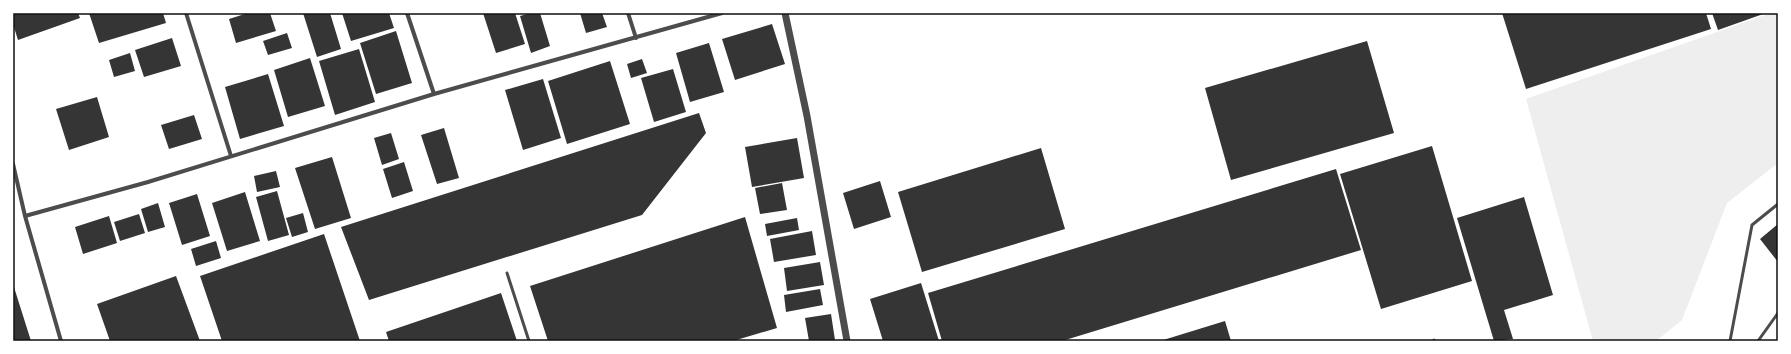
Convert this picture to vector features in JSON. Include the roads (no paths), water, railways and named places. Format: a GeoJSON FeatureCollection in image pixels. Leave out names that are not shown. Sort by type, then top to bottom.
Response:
{"type":"FeatureCollection","features":[{"type":"Feature","properties":{"kind":"street"},"geometry":{"type":"LineString","coordinates":[[186,13],[231,156]]}},
{"type":"Feature","properties":{"kind":"street"},"geometry":{"type":"LineString","coordinates":[[407,13],[434,94]]}},
{"type":"Feature","properties":{"kind":"street"},"geometry":{"type":"LineString","coordinates":[[628,13],[636,38]]}},
{"type":"Feature","properties":{"kind":"street"},"geometry":{"type":"LineString","coordinates":[[25,216],[148,182],[434,94],[722,13]]}},
{"type":"Feature","properties":{"kind":"street"},"geometry":{"type":"LineString","coordinates":[[785,13],[807,116],[847,341]]}},
{"type":"Feature","properties":{"kind":"street"},"geometry":{"type":"LineString","coordinates":[[13,164],[25,216],[61,341]]}},
{"type":"Feature","properties":{"kind":"lane"},"geometry":{"type":"LineString","coordinates":[[1730,341],[1752,225],[1778,204]]}},
{"type":"Feature","properties":{"kind":"lane"},"geometry":{"type":"LineString","coordinates":[[508,273],[529,341]]}},
{"type":"Feature","properties":{"kind":"lane"},"geometry":{"type":"LineString","coordinates":[[1758,341],[1778,313]]}}]}
